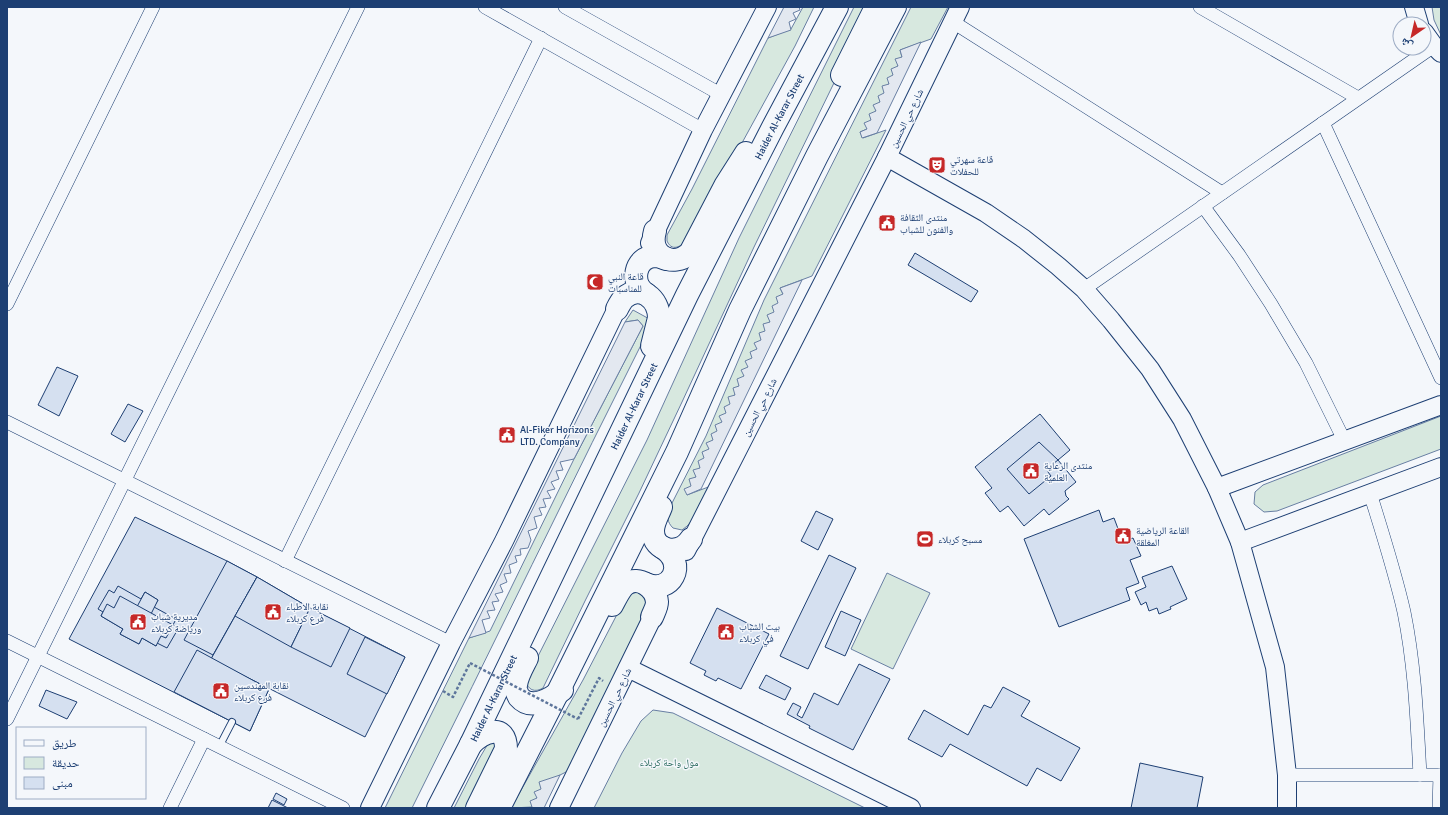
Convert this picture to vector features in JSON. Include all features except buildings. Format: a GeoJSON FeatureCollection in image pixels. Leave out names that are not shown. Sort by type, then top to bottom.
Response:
{"type":"FeatureCollection","features":[{"type":"Feature","properties":{"kind":"highway","name":"Haider Al-Karar Street"},"geometry":{"type":"LineString","coordinates":[[438,808],[471,744],[642,388],[773,127],[837,7]]}},
{"type":"Feature","properties":{"kind":"highway"},"geometry":{"type":"LineString","coordinates":[[817,156],[818,140],[826,112],[835,90],[876,7]]}},
{"type":"Feature","properties":{"kind":"highway"},"geometry":{"type":"LineString","coordinates":[[499,808],[677,452],[740,310],[817,156],[895,7]]}},
{"type":"Feature","properties":{"kind":"highway"},"geometry":{"type":"LineString","coordinates":[[642,388],[659,318],[658,310],[654,301],[639,288],[636,283],[635,277],[638,266],[641,262],[651,256],[679,260],[690,253],[725,186],[741,160],[760,136],[773,127]]}},
{"type":"Feature","properties":{"kind":"highway"},"geometry":{"type":"LineString","coordinates":[[655,231],[655,248],[658,253],[667,259]]}},
{"type":"Feature","properties":{"kind":"highway"},"geometry":{"type":"LineString","coordinates":[[617,309],[624,298],[628,295],[634,293],[646,294]]}},
{"type":"Feature","properties":{"kind":"highway"},"geometry":{"type":"LineString","coordinates":[[583,512],[560,587],[516,685],[516,692],[522,700],[529,703],[544,702],[557,694],[574,680],[580,671],[617,594],[627,584],[636,581],[656,586],[661,585],[666,583],[674,574],[674,558],[671,553],[662,547],[654,538],[653,526],[673,481],[676,471],[677,452]]}},
{"type":"Feature","properties":{"kind":"highway"},"geometry":{"type":"LineString","coordinates":[[662,547],[678,550],[688,544],[692,539]]}},
{"type":"Feature","properties":{"kind":"highway"},"geometry":{"type":"LineString","coordinates":[[646,584],[654,593],[656,600],[652,617]]}},
{"type":"Feature","properties":{"kind":"highway"},"geometry":{"type":"LineString","coordinates":[[471,744],[478,737],[491,731],[497,732],[503,736],[506,742],[506,749],[477,808]]}},
{"type":"Feature","properties":{"kind":"main road"},"geometry":{"type":"LineString","coordinates":[[370,808],[451,643],[504,541],[703,130],[767,7]]}},
{"type":"Feature","properties":{"kind":"main road","name":"شارع حي الحسين"},"geometry":{"type":"LineString","coordinates":[[559,808],[652,617],[887,157],[957,15]]}},
{"type":"Feature","properties":{"kind":"main road"},"geometry":{"type":"LineString","coordinates":[[887,157],[986,214],[1024,239],[1084,289],[1150,369],[1182,419],[1217,488],[1240,542],[1275,667],[1287,775],[1287,808]]}},
{"type":"Feature","properties":{"kind":"main road"},"geometry":{"type":"LineString","coordinates":[[1217,488],[1441,405]]}},
{"type":"Feature","properties":{"kind":"main road"},"geometry":{"type":"LineString","coordinates":[[1240,542],[1441,467]]}},
{"type":"Feature","properties":{"kind":"main road"},"geometry":{"type":"LineString","coordinates":[[628,668],[911,808]]}},
{"type":"Feature","properties":{"kind":"street"},"geometry":{"type":"LineString","coordinates":[[7,304],[153,7]]}},
{"type":"Feature","properties":{"kind":"street"},"geometry":{"type":"LineString","coordinates":[[7,719],[358,7]]}},
{"type":"Feature","properties":{"kind":"street"},"geometry":{"type":"LineString","coordinates":[[485,7],[703,130]]}},
{"type":"Feature","properties":{"kind":"street"},"geometry":{"type":"LineString","coordinates":[[565,7],[722,95]]}},
{"type":"Feature","properties":{"kind":"street"},"geometry":{"type":"LineString","coordinates":[[1200,7],[1358,98]]}},
{"type":"Feature","properties":{"kind":"street"},"geometry":{"type":"LineString","coordinates":[[957,15],[1222,193]]}},
{"type":"Feature","properties":{"kind":"street"},"geometry":{"type":"LineString","coordinates":[[285,561],[541,38]]}},
{"type":"Feature","properties":{"kind":"street"},"geometry":{"type":"LineString","coordinates":[[1084,289],[1358,98],[1435,48]]}},
{"type":"Feature","properties":{"kind":"street"},"geometry":{"type":"LineString","coordinates":[[1323,123],[1441,378]]}},
{"type":"Feature","properties":{"kind":"street"},"geometry":{"type":"LineString","coordinates":[[1203,206],[1239,255],[1271,304],[1306,363],[1344,440]]}},
{"type":"Feature","properties":{"kind":"street"},"geometry":{"type":"LineString","coordinates":[[7,422],[451,643]]}},
{"type":"Feature","properties":{"kind":"street"},"geometry":{"type":"LineString","coordinates":[[1370,493],[1404,613],[1414,677],[1420,775]]}},
{"type":"Feature","properties":{"kind":"street"},"geometry":{"type":"LineString","coordinates":[[7,641],[343,808]]}},
{"type":"Feature","properties":{"kind":"street"},"geometry":{"type":"LineString","coordinates":[[170,808],[204,739]]}},
{"type":"Feature","properties":{"kind":"street"},"geometry":{"type":"LineString","coordinates":[[1287,775],[1440,775],[1439,808]]}},
{"type":"Feature","properties":{"kind":"lane"},"geometry":{"type":"LineString","coordinates":[[219,746],[232,722]]}},
{"type":"Feature","properties":{"kind":"path"},"geometry":{"type":"LineString","coordinates":[[454,697],[470,663],[578,719],[599,678]]}},
{"type":"Feature","properties":{"kind":"green space"},"geometry":{"type":"Polygon","coordinates":[[[803,7],[814,7],[795,46],[690,238],[678,247],[672,247],[667,241],[667,235],[692,189],[768,38],[791,29],[803,7]]]}},
{"type":"Feature","properties":{"kind":"green space"},"geometry":{"type":"Polygon","coordinates":[[[854,7],[871,7],[754,247],[639,493],[543,688],[540,690],[532,690],[528,686],[526,680],[647,440],[739,238],[854,7]]]}},
{"type":"Feature","properties":{"kind":"green space"},"geometry":{"type":"Polygon","coordinates":[[[911,7],[948,7],[931,39],[900,50],[902,57],[867,129],[860,132],[863,138],[886,130],[812,276],[780,288],[783,294],[687,495],[711,486],[699,510],[687,526],[682,530],[673,528],[668,519],[669,509],[706,436],[764,300],[911,7]]]}},
{"type":"Feature","properties":{"kind":"green space"},"geometry":{"type":"Polygon","coordinates":[[[1432,7],[1441,7],[1441,35],[1434,20],[1432,7]]]}},
{"type":"Feature","properties":{"kind":"green space"},"geometry":{"type":"Polygon","coordinates":[[[633,310],[653,321],[412,808],[385,808],[469,638],[490,631],[574,459],[643,326],[638,320],[625,322],[633,310]]]}},
{"type":"Feature","properties":{"kind":"green space"},"geometry":{"type":"Polygon","coordinates":[[[1441,416],[1441,449],[1277,511],[1264,512],[1254,504],[1255,492],[1263,485],[1441,416]]]}},
{"type":"Feature","properties":{"kind":"green space"},"geometry":{"type":"Polygon","coordinates":[[[887,573],[930,593],[893,669],[851,649],[887,573]]]}},
{"type":"Feature","properties":{"kind":"green space"},"geometry":{"type":"Polygon","coordinates":[[[638,592],[642,594],[649,605],[568,771],[541,789],[532,807],[511,808],[583,680],[625,599],[630,594],[638,592]]]}},
{"type":"Feature","properties":{"kind":"green space","name":"مول واحة كربلاء"},"geometry":{"type":"Polygon","coordinates":[[[653,710],[673,713],[865,808],[594,808],[622,753],[641,721],[653,710]]]}},
{"type":"Feature","properties":{"kind":"green space"},"geometry":{"type":"Polygon","coordinates":[[[489,742],[497,742],[472,808],[454,808],[479,759],[489,742]]]}},
{"type":"Feature","properties":{"kind":"shaded area"},"geometry":{"type":"Polygon","coordinates":[[[784,7],[799,7],[800,10],[793,13],[796,19],[789,22],[791,30],[768,38],[784,7]]]}},
{"type":"Feature","properties":{"kind":"shaded area"},"geometry":{"type":"Polygon","coordinates":[[[921,42],[877,133],[862,138],[860,132],[867,129],[864,123],[871,120],[869,114],[876,111],[873,105],[880,102],[878,96],[884,93],[882,86],[889,84],[887,78],[893,75],[891,69],[898,66],[895,59],[902,57],[900,50],[921,42]]]}},
{"type":"Feature","properties":{"kind":"shaded area"},"geometry":{"type":"Polygon","coordinates":[[[802,280],[701,489],[687,495],[684,489],[691,486],[689,479],[696,477],[693,470],[700,468],[698,461],[704,458],[702,452],[709,449],[706,443],[713,440],[711,434],[717,431],[715,425],[722,422],[719,416],[726,413],[724,407],[730,404],[728,397],[735,395],[733,388],[739,386],[737,379],[744,376],[741,370],[748,367],[745,361],[752,358],[750,352],[757,349],[754,343],[761,340],[759,333],[765,331],[763,324],[770,322],[767,315],[774,312],[772,306],[778,303],[776,297],[783,294],[780,288],[802,280]]]}},
{"type":"Feature","properties":{"kind":"shaded area"},"geometry":{"type":"Polygon","coordinates":[[[638,320],[643,326],[574,459],[560,462],[563,470],[556,471],[559,479],[551,482],[555,489],[547,491],[551,498],[543,499],[546,507],[539,508],[542,515],[534,517],[537,528],[528,531],[531,540],[528,548],[520,549],[521,555],[515,556],[517,562],[509,565],[511,573],[504,574],[507,582],[500,585],[503,592],[495,594],[499,601],[492,602],[495,610],[487,611],[490,618],[482,620],[486,633],[469,638],[625,322],[638,320]]]}},
{"type":"Feature","properties":{"kind":"shaded area"},"geometry":{"type":"Polygon","coordinates":[[[560,775],[544,808],[530,808],[532,807],[530,801],[537,798],[534,792],[541,789],[539,782],[560,775]]]}},
{"type":"Feature","properties":{"kind":"place","name":"قاعة سهرتي للحفلات"},"geometry":{"type":"Point","coordinates":[937,165]}},
{"type":"Feature","properties":{"kind":"place","name":"منتدى الثقافة والفنون للشباب"},"geometry":{"type":"Point","coordinates":[887,223]}},
{"type":"Feature","properties":{"kind":"place","name":"قاعة النبي للمناسبات"},"geometry":{"type":"Point","coordinates":[595,282]}},
{"type":"Feature","properties":{"kind":"place","name":"Al-Fiker Horizons LTD. Company"},"geometry":{"type":"Point","coordinates":[507,435]}},
{"type":"Feature","properties":{"kind":"place","name":"منتدى الرعاية العلمية"},"geometry":{"type":"Point","coordinates":[1031,471]}},
{"type":"Feature","properties":{"kind":"place","name":"القاعة الرياضية المغلقة"},"geometry":{"type":"Point","coordinates":[1123,536]}},
{"type":"Feature","properties":{"kind":"place","name":"مسبح كربلاء"},"geometry":{"type":"Point","coordinates":[925,539]}},
{"type":"Feature","properties":{"kind":"place","name":"نقابة الاطباء فرع كربلاء"},"geometry":{"type":"Point","coordinates":[273,612]}},
{"type":"Feature","properties":{"kind":"place","name":"مديرية شباب ورياضة كربلاء"},"geometry":{"type":"Point","coordinates":[138,622]}},
{"type":"Feature","properties":{"kind":"place","name":"بيت الشباب في كربلاء"},"geometry":{"type":"Point","coordinates":[726,632]}},
{"type":"Feature","properties":{"kind":"place","name":"نقابة المهندسين فرع كربلاء"},"geometry":{"type":"Point","coordinates":[221,691]}}]}
